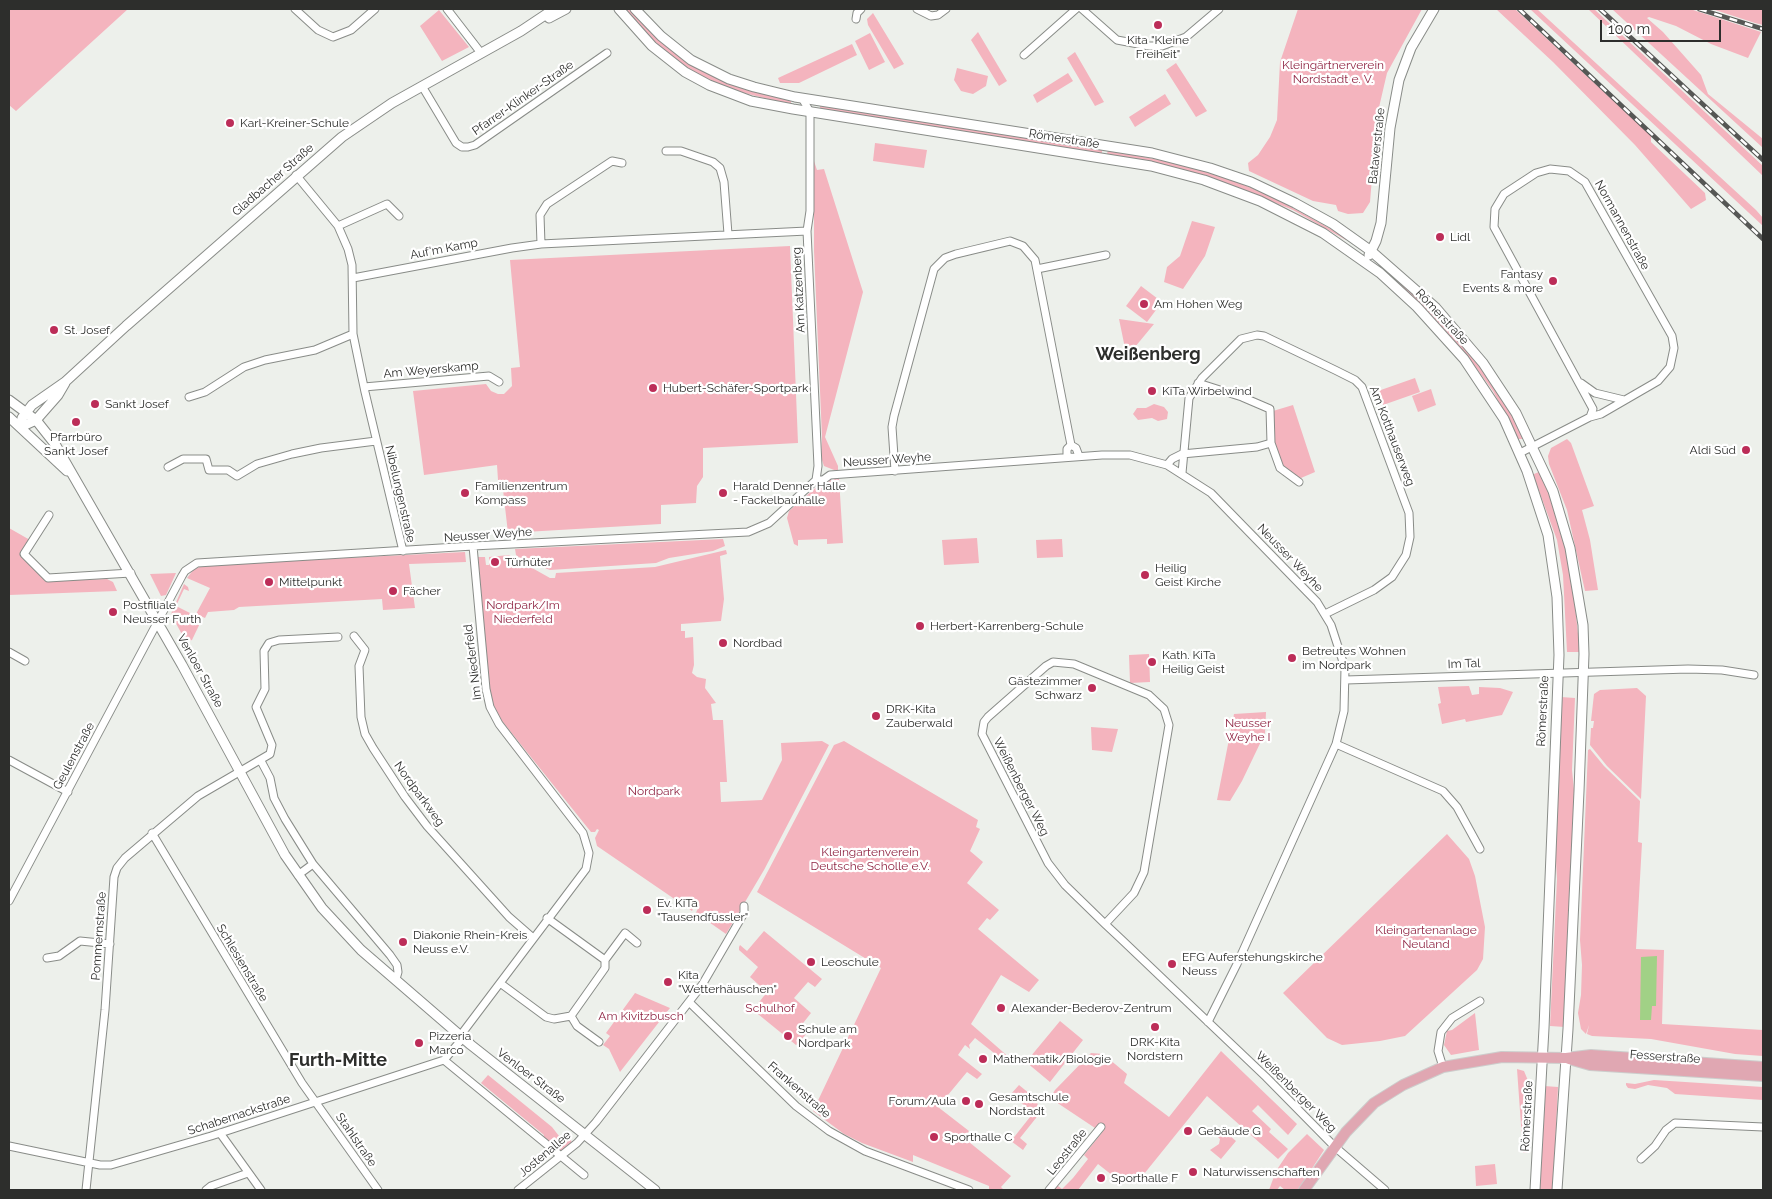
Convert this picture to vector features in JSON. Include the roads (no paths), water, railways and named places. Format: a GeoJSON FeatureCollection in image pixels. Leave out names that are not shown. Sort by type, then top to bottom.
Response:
{"type":"FeatureCollection","features":[{"type":"Feature","properties":{"kind":"main road","name":"Gladbacher Straße"},"geometry":{"type":"LineString","coordinates":[[521,31],[554,9]]}},
{"type":"Feature","properties":{"kind":"main road","name":"Gladbacher Straße"},"geometry":{"type":"LineString","coordinates":[[26,411],[65,382],[296,175],[358,126],[422,86],[521,31],[566,9]]}},
{"type":"Feature","properties":{"kind":"main road","name":"Römerstraße"},"geometry":{"type":"LineString","coordinates":[[619,9],[652,46],[696,78],[751,101],[1173,171],[1219,185],[1277,208],[1332,238],[1365,262],[1417,307],[1464,359],[1495,405],[1520,453],[1537,498],[1552,557],[1558,612],[1558,672],[1536,1190]]}},
{"type":"Feature","properties":{"kind":"main road","name":"Römerstraße"},"geometry":{"type":"LineString","coordinates":[[635,9],[674,48],[713,72],[754,88],[802,98],[1106,145],[1178,159],[1227,174],[1272,192],[1333,224],[1371,251],[1416,288],[1458,332],[1501,387],[1534,447],[1553,490],[1570,548],[1583,626],[1584,672],[1566,1058],[1557,1190]]}},
{"type":"Feature","properties":{"kind":"main road","name":"Bataverstraße"},"geometry":{"type":"LineString","coordinates":[[1365,262],[1381,223],[1390,128],[1399,80],[1411,48],[1434,9]]}},
{"type":"Feature","properties":{"kind":"main road","name":"Gladbacher Straße"},"geometry":{"type":"LineString","coordinates":[[36,420],[58,396],[65,382]]}},
{"type":"Feature","properties":{"kind":"main road","name":"Venloer Straße"},"geometry":{"type":"LineString","coordinates":[[9,400],[36,420],[55,444],[131,573],[298,875],[322,908],[361,950],[461,1037],[654,1190]]}},
{"type":"Feature","properties":{"kind":"main road"},"geometry":{"type":"LineString","coordinates":[[21,427],[22,418],[26,411]]}},
{"type":"Feature","properties":{"kind":"main road","name":"Venloer Straße"},"geometry":{"type":"LineString","coordinates":[[9,417],[76,480]]}},
{"type":"Feature","properties":{"kind":"main road"},"geometry":{"type":"LineString","coordinates":[[21,427],[36,420]]}},
{"type":"Feature","properties":{"kind":"main road","name":"Fesserstraße"},"geometry":{"type":"LineString","coordinates":[[1304,1190],[1351,1125],[1374,1103],[1417,1078],[1443,1067],[1493,1058],[1566,1058],[1591,1055],[1763,1067]]}},
{"type":"Feature","properties":{"kind":"main road","name":"Fesserstraße"},"geometry":{"type":"LineString","coordinates":[[1566,1058],[1590,1065],[1763,1076]]}},
{"type":"Feature","properties":{"kind":"street"},"geometry":{"type":"LineString","coordinates":[[295,9],[318,30],[333,37],[351,30],[376,9]]}},
{"type":"Feature","properties":{"kind":"street"},"geometry":{"type":"LineString","coordinates":[[447,9],[481,53]]}},
{"type":"Feature","properties":{"kind":"street"},"geometry":{"type":"LineString","coordinates":[[856,19],[857,13],[861,9]]}},
{"type":"Feature","properties":{"kind":"street"},"geometry":{"type":"LineString","coordinates":[[917,9],[931,16],[946,9]]}},
{"type":"Feature","properties":{"kind":"street"},"geometry":{"type":"LineString","coordinates":[[1024,55],[1076,9]]}},
{"type":"Feature","properties":{"kind":"street"},"geometry":{"type":"LineString","coordinates":[[1082,9],[1118,40],[1149,46],[1168,44],[1186,37],[1219,9]]}},
{"type":"Feature","properties":{"kind":"street","name":"Pfarrer-Klinker-Straße"},"geometry":{"type":"LineString","coordinates":[[422,86],[456,143],[462,147],[468,147],[475,145],[607,53]]}},
{"type":"Feature","properties":{"kind":"street","name":"Am Katzenberg"},"geometry":{"type":"LineString","coordinates":[[802,98],[810,112],[810,211],[807,231],[818,466],[816,480]]}},
{"type":"Feature","properties":{"kind":"street"},"geometry":{"type":"LineString","coordinates":[[810,112],[822,100]]}},
{"type":"Feature","properties":{"kind":"street"},"geometry":{"type":"LineString","coordinates":[[666,151],[681,151],[713,162],[720,168],[724,182],[728,234]]}},
{"type":"Feature","properties":{"kind":"street"},"geometry":{"type":"LineString","coordinates":[[541,244],[540,215],[547,204],[612,161],[622,163]]}},
{"type":"Feature","properties":{"kind":"street","name":"Normannenstraße"},"geometry":{"type":"LineString","coordinates":[[1520,453],[1590,417],[1601,414],[1654,384],[1666,372],[1674,348],[1672,336],[1585,182],[1569,171],[1550,169],[1536,174],[1504,194],[1496,206],[1494,223],[1498,237],[1593,409],[1590,417]]}},
{"type":"Feature","properties":{"kind":"street","name":"Nibelungenstraße"},"geometry":{"type":"LineString","coordinates":[[296,175],[338,226],[348,249],[353,278],[354,334],[364,387],[402,551]]}},
{"type":"Feature","properties":{"kind":"street"},"geometry":{"type":"LineString","coordinates":[[338,226],[388,204],[398,216]]}},
{"type":"Feature","properties":{"kind":"street","name":"Auf'm Kamp"},"geometry":{"type":"LineString","coordinates":[[353,278],[541,244],[807,231]]}},
{"type":"Feature","properties":{"kind":"street"},"geometry":{"type":"LineString","coordinates":[[894,471],[892,427],[894,416],[934,269],[945,258],[1010,241],[1027,249],[1035,260],[1071,445],[1068,449],[1067,457]]}},
{"type":"Feature","properties":{"kind":"street"},"geometry":{"type":"LineString","coordinates":[[1037,269],[1106,255]]}},
{"type":"Feature","properties":{"kind":"street"},"geometry":{"type":"LineString","coordinates":[[189,397],[205,392],[244,367],[264,360],[315,350],[354,334]]}},
{"type":"Feature","properties":{"kind":"street","name":"Am Kotthauserweg"},"geometry":{"type":"LineString","coordinates":[[1182,473],[1184,464],[1182,454],[1189,398],[1198,383],[1227,350],[1241,339],[1257,335],[1355,380],[1367,396],[1409,513],[1410,537],[1406,555],[1392,577],[1374,590],[1325,614]]}},
{"type":"Feature","properties":{"kind":"street","name":"Am Weyerskamp"},"geometry":{"type":"LineString","coordinates":[[364,387],[489,376],[499,382]]}},
{"type":"Feature","properties":{"kind":"street"},"geometry":{"type":"LineString","coordinates":[[1579,382],[1595,392],[1624,400]]}},
{"type":"Feature","properties":{"kind":"street"},"geometry":{"type":"LineString","coordinates":[[1198,383],[1242,397],[1270,409],[1271,443],[1280,468],[1299,482]]}},
{"type":"Feature","properties":{"kind":"street","name":"Nibelungenstraße"},"geometry":{"type":"LineString","coordinates":[[168,467],[183,459],[206,459],[209,470],[228,470],[236,476],[257,464],[292,454],[376,441]]}},
{"type":"Feature","properties":{"kind":"street"},"geometry":{"type":"LineString","coordinates":[[1167,465],[1172,458],[1182,454],[1271,443]]}},
{"type":"Feature","properties":{"kind":"street"},"geometry":{"type":"LineString","coordinates":[[1071,445],[1076,448],[1079,456]]}},
{"type":"Feature","properties":{"kind":"street","name":"Neusser Weyhe"},"geometry":{"type":"LineString","coordinates":[[159,623],[185,571],[197,563],[748,532],[769,523],[816,480],[823,480],[830,475],[1079,456],[1130,455],[1167,465],[1211,493],[1304,586],[1325,614],[1341,652],[1346,680],[1343,721],[1336,744],[1241,956],[1208,1022]]}},
{"type":"Feature","properties":{"kind":"street"},"geometry":{"type":"LineString","coordinates":[[818,466],[830,475]]}},
{"type":"Feature","properties":{"kind":"street"},"geometry":{"type":"LineString","coordinates":[[49,515],[24,554],[48,578],[131,573]]}},
{"type":"Feature","properties":{"kind":"street","name":"Im Niederfeld"},"geometry":{"type":"LineString","coordinates":[[473,546],[486,689],[490,707],[499,724],[584,835],[589,853],[586,869],[547,918]]}},
{"type":"Feature","properties":{"kind":"street","name":"Geulenstraße"},"geometry":{"type":"LineString","coordinates":[[9,901],[159,623]]}},
{"type":"Feature","properties":{"kind":"street","name":"Nordparkweg"},"geometry":{"type":"LineString","coordinates":[[354,636],[365,650],[359,666],[361,717],[373,748],[405,797],[427,826],[509,916],[533,938]]}},
{"type":"Feature","properties":{"kind":"street"},"geometry":{"type":"LineString","coordinates":[[241,772],[267,757],[272,749],[256,707],[265,684],[264,652],[266,647],[278,640],[338,637]]}},
{"type":"Feature","properties":{"kind":"street"},"geometry":{"type":"LineString","coordinates":[[9,652],[25,661]]}},
{"type":"Feature","properties":{"kind":"street","name":"Weißenberger Weg"},"geometry":{"type":"LineString","coordinates":[[1105,924],[1134,893],[1144,872],[1169,725],[1164,709],[1148,695],[1074,664],[1053,662],[988,716],[984,722],[982,734],[1048,863],[1065,885],[1105,924],[1266,1077],[1335,1147],[1385,1190]]}},
{"type":"Feature","properties":{"kind":"street"},"geometry":{"type":"LineString","coordinates":[[1584,672],[1718,669],[1754,675]]}},
{"type":"Feature","properties":{"kind":"street","name":"Im Tal"},"geometry":{"type":"LineString","coordinates":[[1346,680],[1584,672]]}},
{"type":"Feature","properties":{"kind":"street"},"geometry":{"type":"LineString","coordinates":[[1336,744],[1443,791],[1457,807],[1480,849]]}},
{"type":"Feature","properties":{"kind":"street"},"geometry":{"type":"LineString","coordinates":[[9,760],[68,792]]}},
{"type":"Feature","properties":{"kind":"street"},"geometry":{"type":"LineString","coordinates":[[260,761],[270,778],[274,798],[313,864],[390,955],[397,965],[396,979]]}},
{"type":"Feature","properties":{"kind":"street","name":"Pommernstraße"},"geometry":{"type":"LineString","coordinates":[[86,1190],[110,944],[115,872],[125,858],[198,796],[241,772]]}},
{"type":"Feature","properties":{"kind":"street","name":"Schlesienstraße"},"geometry":{"type":"LineString","coordinates":[[152,834],[276,1041],[315,1102]]}},
{"type":"Feature","properties":{"kind":"street"},"geometry":{"type":"LineString","coordinates":[[298,875],[313,864]]}},
{"type":"Feature","properties":{"kind":"street"},"geometry":{"type":"LineString","coordinates":[[585,1134],[689,1002],[729,941],[744,913],[744,906]]}},
{"type":"Feature","properties":{"kind":"street"},"geometry":{"type":"LineString","coordinates":[[584,1175],[444,1060],[547,918],[605,960]]}},
{"type":"Feature","properties":{"kind":"street"},"geometry":{"type":"LineString","coordinates":[[500,983],[550,1018],[571,1016],[605,968],[605,960],[625,933],[637,943]]}},
{"type":"Feature","properties":{"kind":"street"},"geometry":{"type":"LineString","coordinates":[[47,958],[59,956],[80,942],[110,944]]}},
{"type":"Feature","properties":{"kind":"street"},"geometry":{"type":"LineString","coordinates":[[1443,1067],[1438,1051],[1441,1032],[1452,1018],[1480,1001]]}},
{"type":"Feature","properties":{"kind":"street","name":"Frankenstraße"},"geometry":{"type":"LineString","coordinates":[[689,1002],[796,1106],[829,1131],[865,1151],[969,1190]]}},
{"type":"Feature","properties":{"kind":"street"},"geometry":{"type":"LineString","coordinates":[[571,1016],[577,1026],[598,1042]]}},
{"type":"Feature","properties":{"kind":"street","name":"Schabernackstraße"},"geometry":{"type":"LineString","coordinates":[[9,1146],[89,1163],[111,1165],[220,1133],[444,1060]]}},
{"type":"Feature","properties":{"kind":"street","name":"Stahlstraße"},"geometry":{"type":"LineString","coordinates":[[315,1102],[378,1190]]}},
{"type":"Feature","properties":{"kind":"street"},"geometry":{"type":"LineString","coordinates":[[1641,1159],[1655,1146],[1666,1130],[1675,1124],[1763,1127]]}},
{"type":"Feature","properties":{"kind":"street","name":"Leostraße"},"geometry":{"type":"LineString","coordinates":[[1050,1190],[1101,1128]]}},
{"type":"Feature","properties":{"kind":"street"},"geometry":{"type":"LineString","coordinates":[[220,1133],[261,1190]]}},
{"type":"Feature","properties":{"kind":"street","name":"Jostenallee"},"geometry":{"type":"LineString","coordinates":[[518,1190],[585,1134]]}},
{"type":"Feature","properties":{"kind":"street"},"geometry":{"type":"LineString","coordinates":[[206,1190],[211,1186],[248,1173]]}},
{"type":"Feature","properties":{"kind":"railway"},"geometry":{"type":"LineString","coordinates":[[1519,9],[1763,239]]}},
{"type":"Feature","properties":{"kind":"railway"},"geometry":{"type":"LineString","coordinates":[[1600,9],[1763,160]]}},
{"type":"Feature","properties":{"kind":"railway"},"geometry":{"type":"LineString","coordinates":[[1699,9],[1763,29]]}},
{"type":"Feature","properties":{"kind":"place","name":"Kita \"Kleine Freiheit\""},"geometry":{"type":"Point","coordinates":[1158,25]}},
{"type":"Feature","properties":{"kind":"place","name":"Karl-Kreiner-Schule"},"geometry":{"type":"Point","coordinates":[230,123]}},
{"type":"Feature","properties":{"kind":"place","name":"Lidl"},"geometry":{"type":"Point","coordinates":[1440,237]}},
{"type":"Feature","properties":{"kind":"place","name":"Fantasy Events & more"},"geometry":{"type":"Point","coordinates":[1553,281]}},
{"type":"Feature","properties":{"kind":"place","name":"Am Hohen Weg"},"geometry":{"type":"Point","coordinates":[1144,304]}},
{"type":"Feature","properties":{"kind":"place","name":"St. Josef"},"geometry":{"type":"Point","coordinates":[54,330]}},
{"type":"Feature","properties":{"kind":"place","name":"Hubert-Schäfer-Sportpark"},"geometry":{"type":"Point","coordinates":[653,388]}},
{"type":"Feature","properties":{"kind":"place","name":"KiTa Wirbelwind"},"geometry":{"type":"Point","coordinates":[1152,391]}},
{"type":"Feature","properties":{"kind":"place","name":"Sankt Josef"},"geometry":{"type":"Point","coordinates":[95,404]}},
{"type":"Feature","properties":{"kind":"place","name":"Pfarrbüro Sankt Josef"},"geometry":{"type":"Point","coordinates":[76,422]}},
{"type":"Feature","properties":{"kind":"place","name":"Aldi Süd"},"geometry":{"type":"Point","coordinates":[1746,450]}},
{"type":"Feature","properties":{"kind":"place","name":"Familienzentrum Kompass"},"geometry":{"type":"Point","coordinates":[465,493]}},
{"type":"Feature","properties":{"kind":"place","name":"Harald Denner Halle - Fackelbauhalle"},"geometry":{"type":"Point","coordinates":[723,493]}},
{"type":"Feature","properties":{"kind":"place","name":"Türhüter"},"geometry":{"type":"Point","coordinates":[495,562]}},
{"type":"Feature","properties":{"kind":"place","name":"Heilig Geist Kirche"},"geometry":{"type":"Point","coordinates":[1145,575]}},
{"type":"Feature","properties":{"kind":"place","name":"Mittelpunkt"},"geometry":{"type":"Point","coordinates":[269,582]}},
{"type":"Feature","properties":{"kind":"place","name":"Fächer"},"geometry":{"type":"Point","coordinates":[393,591]}},
{"type":"Feature","properties":{"kind":"place","name":"Postfiliale Neusser Furth"},"geometry":{"type":"Point","coordinates":[113,612]}},
{"type":"Feature","properties":{"kind":"place","name":"Herbert-Karrenberg-Schule"},"geometry":{"type":"Point","coordinates":[920,626]}},
{"type":"Feature","properties":{"kind":"place","name":"Nordbad"},"geometry":{"type":"Point","coordinates":[723,643]}},
{"type":"Feature","properties":{"kind":"place","name":"Betreutes Wohnen im Nordpark"},"geometry":{"type":"Point","coordinates":[1292,658]}},
{"type":"Feature","properties":{"kind":"place","name":"Kath. KiTa Heilig Geist"},"geometry":{"type":"Point","coordinates":[1152,662]}},
{"type":"Feature","properties":{"kind":"place","name":"Gästezimmer Schwarz"},"geometry":{"type":"Point","coordinates":[1092,688]}},
{"type":"Feature","properties":{"kind":"place","name":"DRK-Kita Zauberwald"},"geometry":{"type":"Point","coordinates":[876,716]}},
{"type":"Feature","properties":{"kind":"place","name":"Ev. KiTa \"Tausendfüssler\""},"geometry":{"type":"Point","coordinates":[647,910]}},
{"type":"Feature","properties":{"kind":"place","name":"Diakonie Rhein-Kreis Neuss e.V."},"geometry":{"type":"Point","coordinates":[403,942]}},
{"type":"Feature","properties":{"kind":"place","name":"Leoschule"},"geometry":{"type":"Point","coordinates":[811,962]}},
{"type":"Feature","properties":{"kind":"place","name":"EFG Auferstehungskirche Neuss"},"geometry":{"type":"Point","coordinates":[1172,964]}},
{"type":"Feature","properties":{"kind":"place","name":"Kita \"Wetterhäuschen\""},"geometry":{"type":"Point","coordinates":[668,982]}},
{"type":"Feature","properties":{"kind":"place","name":"Alexander-Bederov-Zentrum"},"geometry":{"type":"Point","coordinates":[1001,1008]}},
{"type":"Feature","properties":{"kind":"place","name":"DRK-Kita Nordstern"},"geometry":{"type":"Point","coordinates":[1155,1027]}},
{"type":"Feature","properties":{"kind":"place","name":"Schule am Nordpark"},"geometry":{"type":"Point","coordinates":[788,1036]}},
{"type":"Feature","properties":{"kind":"place","name":"Pizzeria Marco"},"geometry":{"type":"Point","coordinates":[419,1043]}},
{"type":"Feature","properties":{"kind":"place","name":"Mathematik/Biologie"},"geometry":{"type":"Point","coordinates":[983,1059]}},
{"type":"Feature","properties":{"kind":"place","name":"Forum/Aula"},"geometry":{"type":"Point","coordinates":[966,1101]}},
{"type":"Feature","properties":{"kind":"place","name":"Gesamtschule Nordstadt"},"geometry":{"type":"Point","coordinates":[979,1104]}},
{"type":"Feature","properties":{"kind":"place","name":"Gebäude G"},"geometry":{"type":"Point","coordinates":[1188,1131]}},
{"type":"Feature","properties":{"kind":"place","name":"Sporthalle C"},"geometry":{"type":"Point","coordinates":[934,1137]}},
{"type":"Feature","properties":{"kind":"place","name":"Naturwissenschaften"},"geometry":{"type":"Point","coordinates":[1193,1172]}},
{"type":"Feature","properties":{"kind":"place","name":"Sporthalle F"},"geometry":{"type":"Point","coordinates":[1101,1178]}},
{"type":"Feature","properties":{"kind":"district","name":"Weißenberg"},"geometry":{"type":"Point","coordinates":[1148,355]}},
{"type":"Feature","properties":{"kind":"district","name":"Furth-Mitte"},"geometry":{"type":"Point","coordinates":[338,1061]}},
{"type":"Feature","properties":{"kind":"park label","name":"Kleingärtnerverein Nordstadt e. V."},"geometry":{"type":"Point","coordinates":[1333,72]}},
{"type":"Feature","properties":{"kind":"park label","name":"Nordpark/Im Niederfeld"},"geometry":{"type":"Point","coordinates":[523,612]}},
{"type":"Feature","properties":{"kind":"park label","name":"Neusser Weyhe I"},"geometry":{"type":"Point","coordinates":[1248,730]}},
{"type":"Feature","properties":{"kind":"park label","name":"Nordpark"},"geometry":{"type":"Point","coordinates":[654,791]}},
{"type":"Feature","properties":{"kind":"park label","name":"Kleingartenverein Deutsche Scholle e.V."},"geometry":{"type":"Point","coordinates":[870,859]}},
{"type":"Feature","properties":{"kind":"park label","name":"Kleingartenanlage Neuland"},"geometry":{"type":"Point","coordinates":[1426,937]}},
{"type":"Feature","properties":{"kind":"park label","name":"Schulhof"},"geometry":{"type":"Point","coordinates":[770,1008]}},
{"type":"Feature","properties":{"kind":"park label","name":"Am Kivitzbusch"},"geometry":{"type":"Point","coordinates":[641,1016]}}]}
